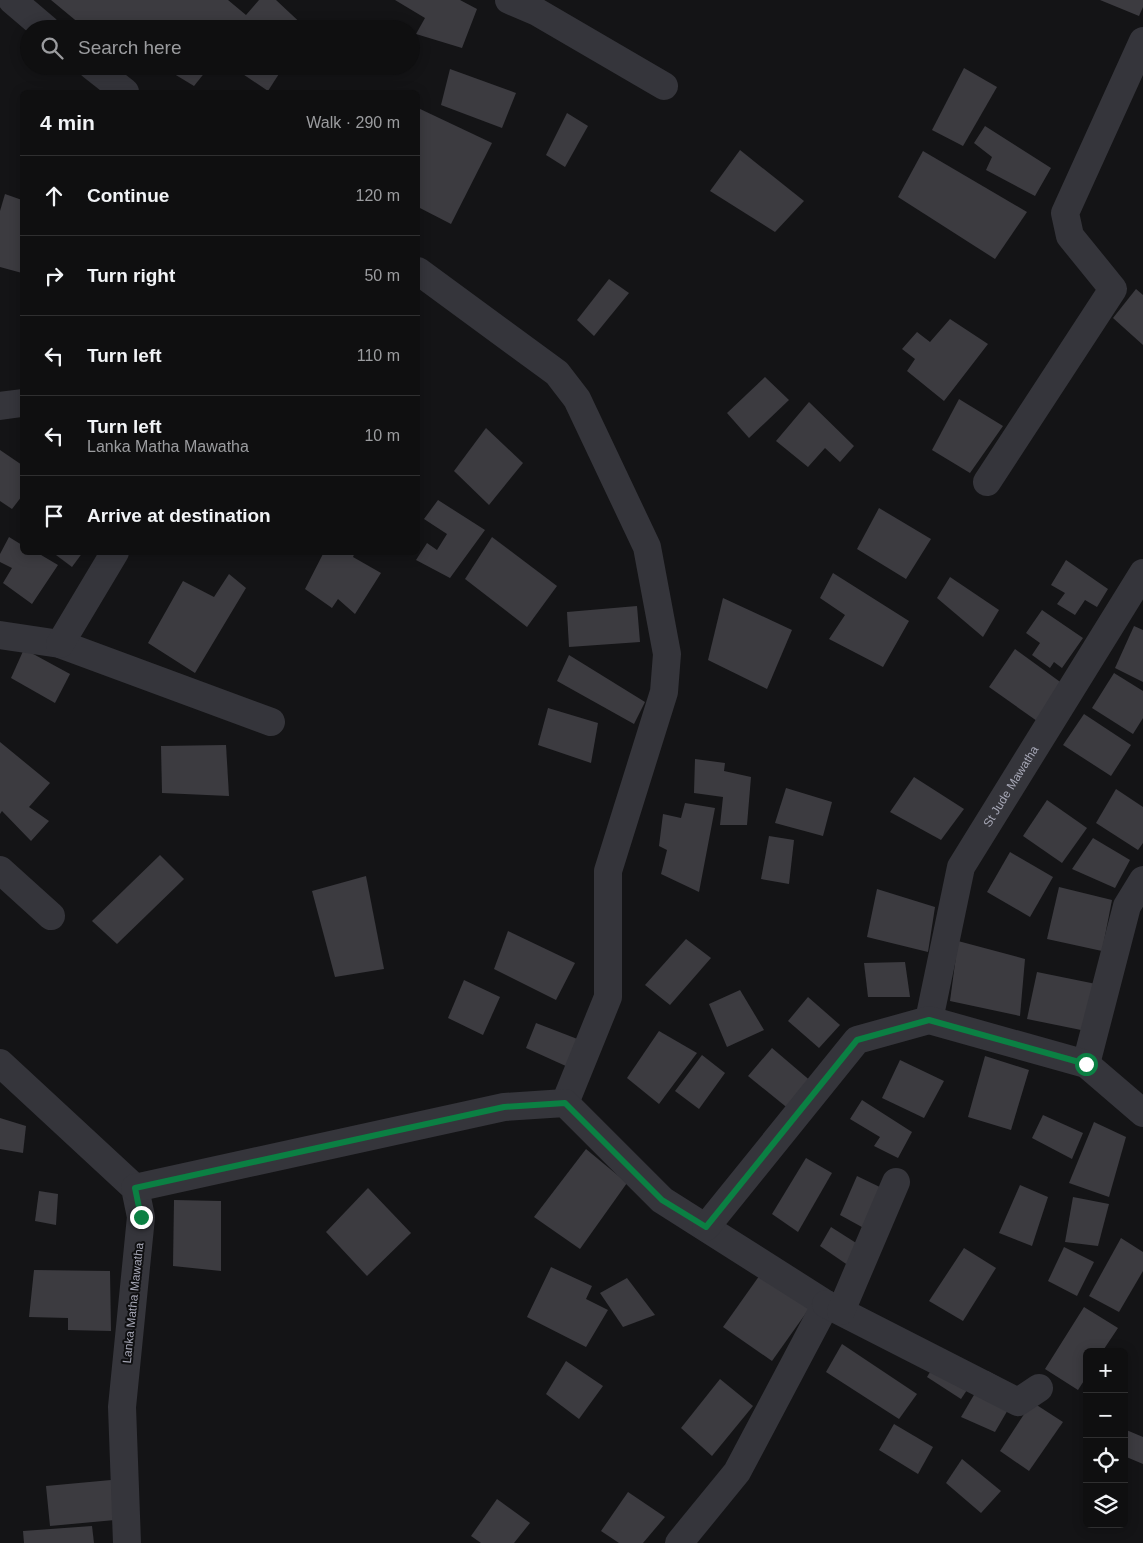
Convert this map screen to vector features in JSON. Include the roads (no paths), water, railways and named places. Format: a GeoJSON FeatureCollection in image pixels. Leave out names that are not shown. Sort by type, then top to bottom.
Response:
{"type":"FeatureCollection","features":[{"type":"Feature","properties":{"kind":"street"},"geometry":{"type":"LineString","coordinates":[[12,0],[35,20]]}},
{"type":"Feature","properties":{"kind":"street"},"geometry":{"type":"LineString","coordinates":[[509,0],[538,12],[664,86]]}},
{"type":"Feature","properties":{"kind":"street"},"geometry":{"type":"LineString","coordinates":[[987,482],[1113,289],[1070,236],[1065,213],[1143,41]]}},
{"type":"Feature","properties":{"kind":"street"},"geometry":{"type":"LineString","coordinates":[[103,75],[122,90]]}},
{"type":"Feature","properties":{"kind":"street"},"geometry":{"type":"LineString","coordinates":[[420,272],[557,372],[577,399],[647,547],[667,654],[664,692],[608,872],[608,997],[565,1103]]}},
{"type":"Feature","properties":{"kind":"street"},"geometry":{"type":"LineString","coordinates":[[0,406],[20,403]]}},
{"type":"Feature","properties":{"kind":"street"},"geometry":{"type":"LineString","coordinates":[[60,644],[113,555]]}},
{"type":"Feature","properties":{"kind":"street","name":"St Jude Mawatha"},"geometry":{"type":"LineString","coordinates":[[929,1020],[961,867],[1143,573]]}},
{"type":"Feature","properties":{"kind":"street"},"geometry":{"type":"LineString","coordinates":[[0,635],[60,644],[271,722]]}},
{"type":"Feature","properties":{"kind":"street"},"geometry":{"type":"LineString","coordinates":[[0,870],[51,916]]}},
{"type":"Feature","properties":{"kind":"street"},"geometry":{"type":"LineString","coordinates":[[1086,1064],[1127,906],[1143,880]]}},
{"type":"Feature","properties":{"kind":"street"},"geometry":{"type":"LineString","coordinates":[[706,1227],[857,1040],[929,1020],[1086,1064],[1143,1113]]}},
{"type":"Feature","properties":{"kind":"street"},"geometry":{"type":"LineString","coordinates":[[0,1063],[135,1188],[504,1107],[565,1103],[662,1200],[834,1308],[1018,1402],[1039,1388]]}},
{"type":"Feature","properties":{"kind":"street"},"geometry":{"type":"LineString","coordinates":[[679,1543],[737,1472],[834,1308],[896,1182]]}},
{"type":"Feature","properties":{"kind":"street","name":"Lanka Matha Mawatha"},"geometry":{"type":"LineString","coordinates":[[127,1543],[122,1408],[141,1217],[135,1188]]}}]}
